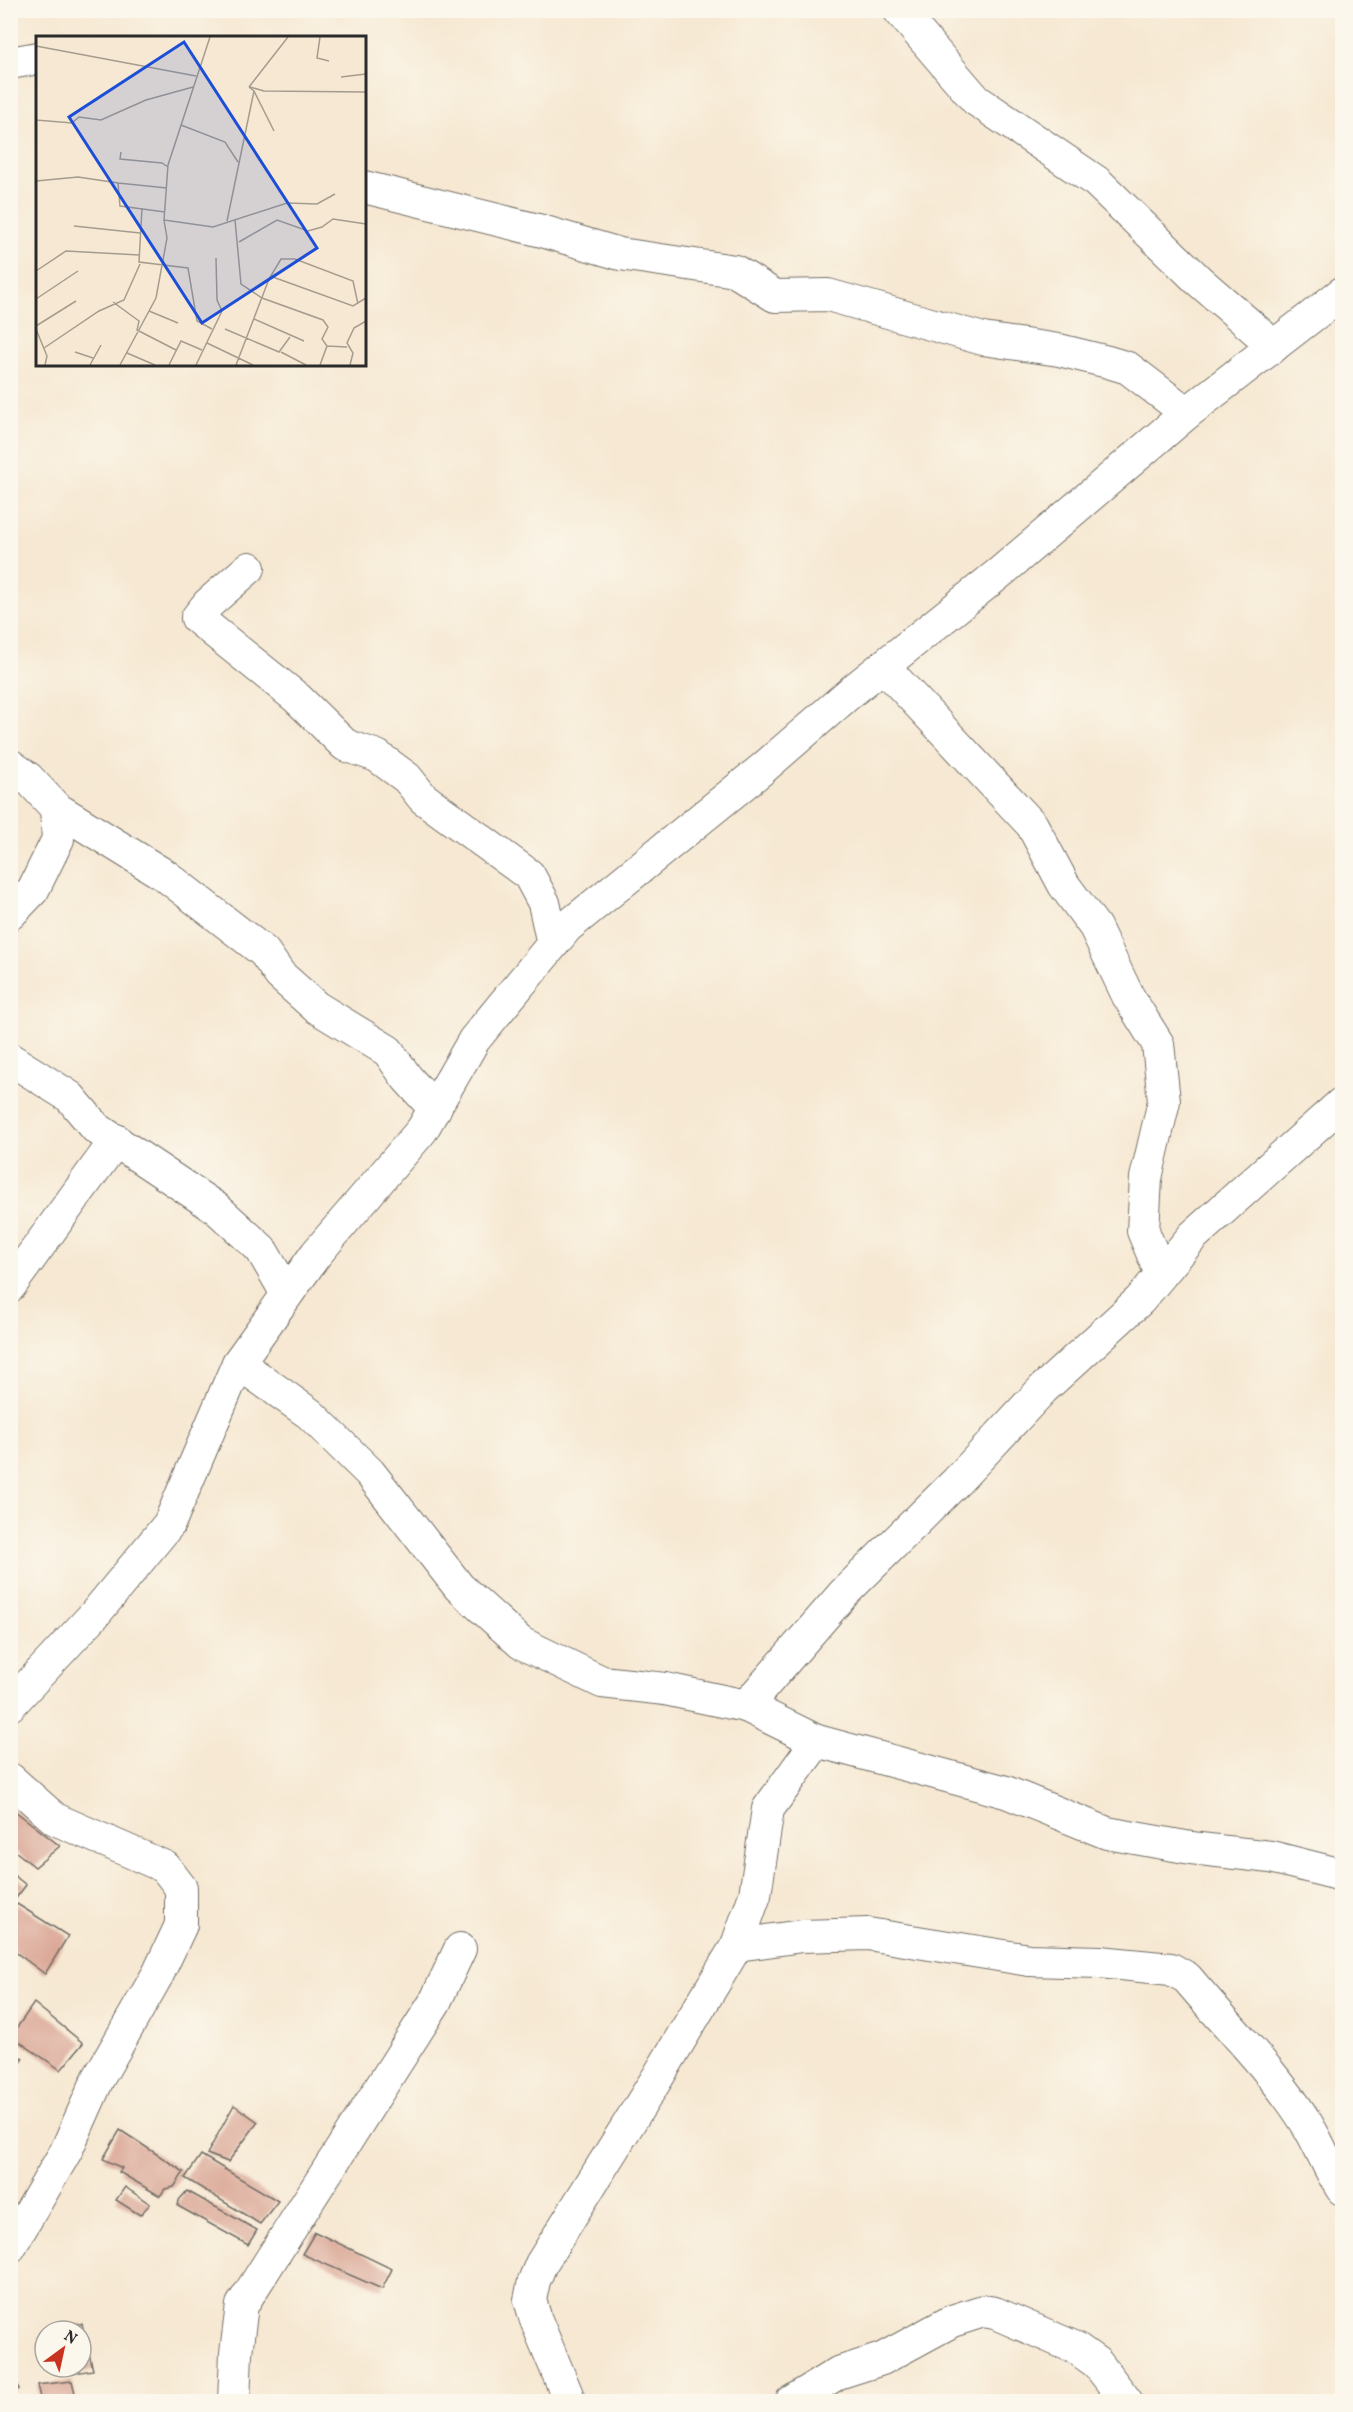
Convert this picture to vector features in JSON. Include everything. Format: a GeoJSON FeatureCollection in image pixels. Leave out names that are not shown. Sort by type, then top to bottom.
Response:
{"type":"FeatureCollection","features":[{"type":"Feature","properties":{"kind":"street"},"geometry":{"type":"LineString","coordinates":[[899,10],[976,100],[1097,182],[1198,280],[1274,346]]}},
{"type":"Feature","properties":{"kind":"street"},"geometry":{"type":"LineString","coordinates":[[10,63],[36,58]]}},
{"type":"Feature","properties":{"kind":"street"},"geometry":{"type":"LineString","coordinates":[[366,188],[542,231],[620,254],[735,271],[774,296],[828,296],[983,339],[1050,349],[1108,362],[1128,368],[1187,413]]}},
{"type":"Feature","properties":{"kind":"street"},"geometry":{"type":"LineString","coordinates":[[10,1705],[94,1615],[169,1524],[238,1363],[315,1254],[422,1130],[474,1040],[567,927],[761,770],[883,666],[1002,571],[1187,413],[1342,294]]}},
{"type":"Feature","properties":{"kind":"street"},"geometry":{"type":"LineString","coordinates":[[249,568],[208,604],[197,618],[297,698],[345,746],[377,756],[407,777],[423,798],[529,875],[544,903],[553,944]]}},
{"type":"Feature","properties":{"kind":"street"},"geometry":{"type":"LineString","coordinates":[[883,666],[1032,825],[1064,885],[1095,927],[1128,996],[1158,1044],[1164,1101],[1146,1178],[1143,1231],[1161,1274]]}},
{"type":"Feature","properties":{"kind":"street"},"geometry":{"type":"LineString","coordinates":[[10,765],[28,778],[56,808],[166,876],[264,951],[280,975],[316,1006],[388,1051],[407,1078],[435,1108]]}},
{"type":"Feature","properties":{"kind":"street"},"geometry":{"type":"LineString","coordinates":[[10,914],[33,890],[58,839],[56,808]]}},
{"type":"Feature","properties":{"kind":"street"},"geometry":{"type":"LineString","coordinates":[[10,1059],[70,1097],[96,1128],[216,1208],[261,1249],[287,1294]]}},
{"type":"Feature","properties":{"kind":"street"},"geometry":{"type":"LineString","coordinates":[[746,1707],[844,1593],[957,1481],[1043,1389],[1140,1300],[1192,1236],[1342,1103]]}},
{"type":"Feature","properties":{"kind":"street"},"geometry":{"type":"LineString","coordinates":[[10,1286],[116,1140]]}},
{"type":"Feature","properties":{"kind":"street"},"geometry":{"type":"LineString","coordinates":[[238,1363],[310,1414],[370,1473],[459,1587],[521,1643],[602,1683],[665,1689],[746,1707],[817,1742],[1006,1792],[1107,1833],[1191,1848],[1270,1857],[1342,1875]]}},
{"type":"Feature","properties":{"kind":"street"},"geometry":{"type":"LineString","coordinates":[[570,2402],[530,2300],[534,2281],[541,2264],[737,1945],[755,1895],[768,1809],[817,1742]]}},
{"type":"Feature","properties":{"kind":"street"},"geometry":{"type":"LineString","coordinates":[[10,1779],[55,1819],[165,1867],[181,1888],[181,1925],[158,1974],[98,2079],[66,2151],[10,2247]]}},
{"type":"Feature","properties":{"kind":"street"},"geometry":{"type":"LineString","coordinates":[[737,1945],[802,1936],[868,1934],[1029,1960],[1100,1962],[1171,1969],[1187,1978],[1276,2082],[1307,2124],[1333,2176],[1342,2188]]}},
{"type":"Feature","properties":{"kind":"street"},"geometry":{"type":"LineString","coordinates":[[234,2402],[236,2354],[242,2305],[435,2002],[460,1949]]}},
{"type":"Feature","properties":{"kind":"street"},"geometry":{"type":"LineString","coordinates":[[813,2397],[838,2373],[882,2359],[952,2321],[983,2311],[995,2313],[1076,2348],[1097,2363],[1127,2402]]}},
{"type":"Feature","properties":{"kind":"building"},"geometry":{"type":"Polygon","coordinates":[[[10,1807],[60,1846],[35,1867],[10,1847],[10,1807]]]}},
{"type":"Feature","properties":{"kind":"building"},"geometry":{"type":"Polygon","coordinates":[[[10,1872],[26,1885],[16,1898],[10,1892],[10,1872]]]}},
{"type":"Feature","properties":{"kind":"building"},"geometry":{"type":"Polygon","coordinates":[[[17,1904],[68,1936],[45,1974],[10,1948],[10,1916],[17,1904]]]}},
{"type":"Feature","properties":{"kind":"building"},"geometry":{"type":"Polygon","coordinates":[[[34,2003],[83,2043],[61,2070],[11,2036],[34,2003]]]}},
{"type":"Feature","properties":{"kind":"building"},"geometry":{"type":"Polygon","coordinates":[[[10,2052],[23,2058],[10,2079],[10,2052]]]}},
{"type":"Feature","properties":{"kind":"building"},"geometry":{"type":"Polygon","coordinates":[[[234,2105],[258,2122],[228,2162],[207,2154],[234,2105]]]}},
{"type":"Feature","properties":{"kind":"building"},"geometry":{"type":"Polygon","coordinates":[[[120,2130],[184,2172],[174,2187],[165,2189],[160,2196],[119,2172],[122,2168],[103,2159],[120,2130]]]}},
{"type":"Feature","properties":{"kind":"building"},"geometry":{"type":"Polygon","coordinates":[[[201,2155],[278,2201],[260,2224],[185,2178],[201,2155]]]}},
{"type":"Feature","properties":{"kind":"building"},"geometry":{"type":"Polygon","coordinates":[[[125,2187],[150,2204],[140,2215],[116,2200],[125,2187]]]}},
{"type":"Feature","properties":{"kind":"building"},"geometry":{"type":"Polygon","coordinates":[[[187,2191],[257,2230],[248,2245],[178,2206],[179,2200],[187,2191]]]}},
{"type":"Feature","properties":{"kind":"building"},"geometry":{"type":"Polygon","coordinates":[[[315,2232],[392,2269],[382,2289],[302,2254],[315,2232]]]}},
{"type":"Feature","properties":{"kind":"building"},"geometry":{"type":"Polygon","coordinates":[[[10,2372],[19,2389],[10,2394],[10,2372]]]}},
{"type":"Feature","properties":{"kind":"building"},"geometry":{"type":"Polygon","coordinates":[[[72,2381],[77,2402],[41,2402],[37,2385],[72,2381]]]}}]}
